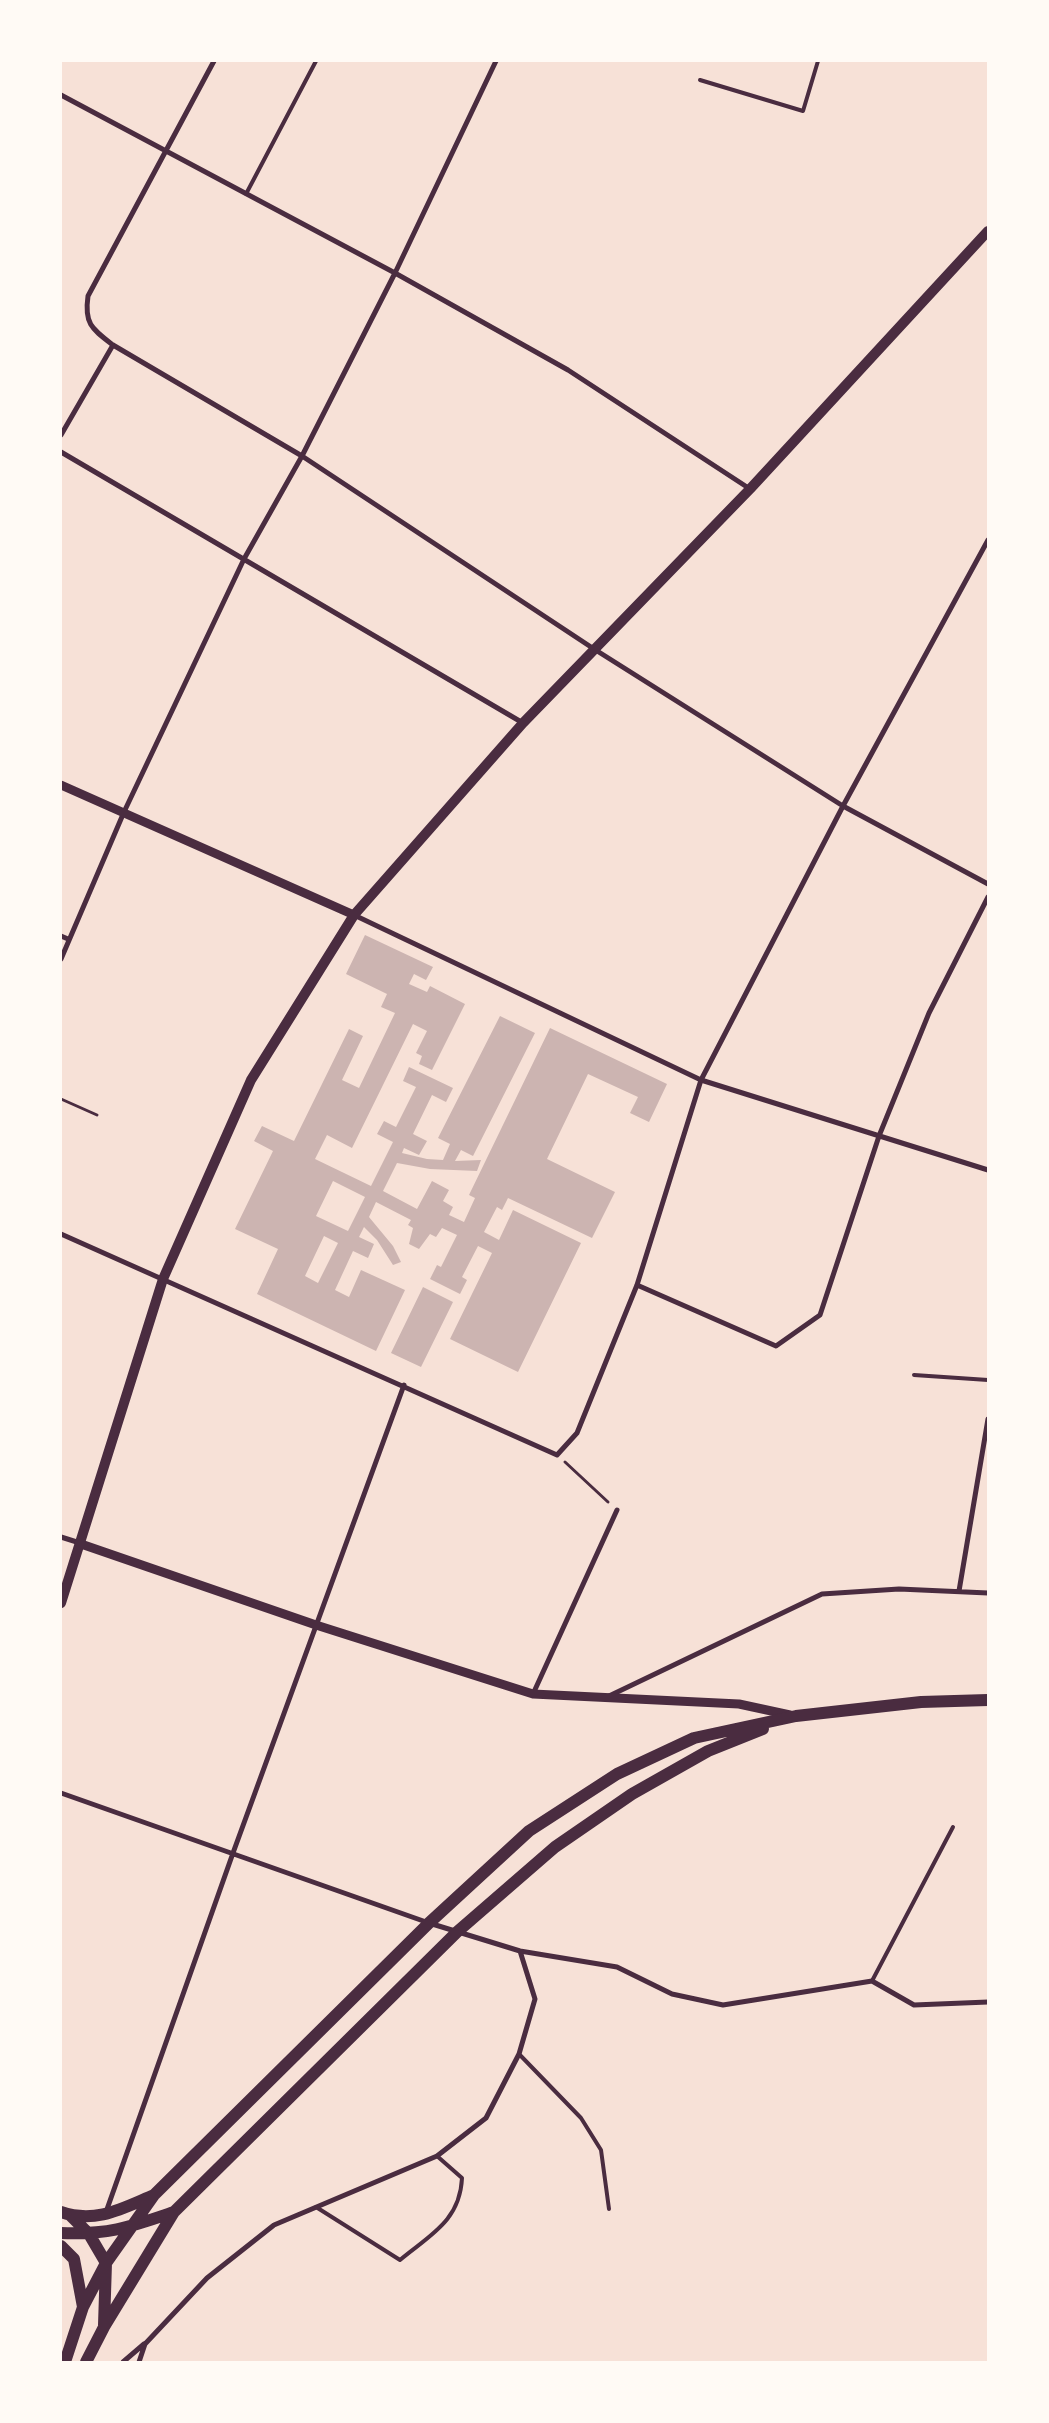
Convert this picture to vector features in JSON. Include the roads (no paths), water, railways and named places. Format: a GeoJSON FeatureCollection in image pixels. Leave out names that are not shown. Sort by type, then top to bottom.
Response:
{"type":"FeatureCollection","features":[{"type":"Feature","properties":{"kind":"main road"},"geometry":{"type":"LineString","coordinates":[[61,1603],[163,1278],[251,1080],[354,915],[523,723],[750,489],[988,231]]}},
{"type":"Feature","properties":{"kind":"main road"},"geometry":{"type":"LineString","coordinates":[[66,2362],[83,2307],[106,2263],[154,2195],[429,1923],[529,1831],[617,1774],[694,1738],[796,1716],[921,1702],[988,1700]]}},
{"type":"Feature","properties":{"kind":"main road"},"geometry":{"type":"LineString","coordinates":[[86,2362],[104,2327],[174,2212],[457,1932],[555,1847],[632,1794],[708,1751],[796,1716]]}},
{"type":"Feature","properties":{"kind":"main road"},"geometry":{"type":"LineString","coordinates":[[66,2214],[104,2216],[154,2195]]}},
{"type":"Feature","properties":{"kind":"main road"},"geometry":{"type":"LineString","coordinates":[[61,2233],[89,2234],[111,2232],[174,2212]]}},
{"type":"Feature","properties":{"kind":"main road"},"geometry":{"type":"LineString","coordinates":[[66,2214],[89,2234],[106,2263],[104,2327]]}},
{"type":"Feature","properties":{"kind":"main road"},"geometry":{"type":"LineString","coordinates":[[61,2246],[74,2259],[83,2307]]}},
{"type":"Feature","properties":{"kind":"street"},"geometry":{"type":"LineString","coordinates":[[214,61],[88,296],[86,314],[94,331],[113,345],[302,456],[594,649],[843,806],[988,884]]}},
{"type":"Feature","properties":{"kind":"street"},"geometry":{"type":"LineString","coordinates":[[61,958],[124,812],[244,559],[302,456],[395,273],[496,61]]}},
{"type":"Feature","properties":{"kind":"street"},"geometry":{"type":"LineString","coordinates":[[61,95],[395,273],[568,370],[750,489]]}},
{"type":"Feature","properties":{"kind":"street"},"geometry":{"type":"LineString","coordinates":[[61,434],[113,345]]}},
{"type":"Feature","properties":{"kind":"street"},"geometry":{"type":"LineString","coordinates":[[61,452],[523,723]]}},
{"type":"Feature","properties":{"kind":"street"},"geometry":{"type":"LineString","coordinates":[[61,1234],[404,1385],[557,1455],[577,1433],[637,1286],[701,1080],[843,806],[988,540]]}},
{"type":"Feature","properties":{"kind":"street"},"geometry":{"type":"LineString","coordinates":[[61,785],[354,915],[701,1080],[988,1170]]}},
{"type":"Feature","properties":{"kind":"street"},"geometry":{"type":"LineString","coordinates":[[637,1286],[776,1346],[820,1315],[879,1136],[929,1013],[988,897]]}},
{"type":"Feature","properties":{"kind":"street"},"geometry":{"type":"LineString","coordinates":[[61,936],[68,938]]}},
{"type":"Feature","properties":{"kind":"street"},"geometry":{"type":"LineString","coordinates":[[104,2216],[232,1853],[404,1385]]}},
{"type":"Feature","properties":{"kind":"street"},"geometry":{"type":"LineString","coordinates":[[958,1591],[988,1419]]}},
{"type":"Feature","properties":{"kind":"street"},"geometry":{"type":"LineString","coordinates":[[533,1694],[617,1510]]}},
{"type":"Feature","properties":{"kind":"street"},"geometry":{"type":"LineString","coordinates":[[61,1537],[316,1625],[533,1694],[739,1704],[796,1716]]}},
{"type":"Feature","properties":{"kind":"street"},"geometry":{"type":"LineString","coordinates":[[606,1698],[822,1594],[899,1589],[988,1593]]}},
{"type":"Feature","properties":{"kind":"street"},"geometry":{"type":"LineString","coordinates":[[61,1793],[429,1923],[520,1951],[617,1967],[672,1994],[723,2005],[872,1981],[914,2005],[988,2002]]}},
{"type":"Feature","properties":{"kind":"street"},"geometry":{"type":"LineString","coordinates":[[124,2362],[144,2344],[207,2278],[274,2225],[437,2156],[486,2118],[519,2054],[535,1999],[520,1951]]}},
{"type":"Feature","properties":{"kind":"street"},"geometry":{"type":"LineString","coordinates":[[139,2362],[144,2344]]}},
{"type":"Feature","properties":{"kind":"lane"},"geometry":{"type":"LineString","coordinates":[[246,194],[316,61]]}},
{"type":"Feature","properties":{"kind":"lane"},"geometry":{"type":"LineString","coordinates":[[700,80],[803,111],[818,61]]}},
{"type":"Feature","properties":{"kind":"lane"},"geometry":{"type":"LineString","coordinates":[[914,1376],[988,1380]]}},
{"type":"Feature","properties":{"kind":"lane"},"geometry":{"type":"LineString","coordinates":[[872,1981],[953,1827]]}},
{"type":"Feature","properties":{"kind":"lane"},"geometry":{"type":"LineString","coordinates":[[519,2054],[581,2118],[601,2150],[609,2209]]}},
{"type":"Feature","properties":{"kind":"lane"},"geometry":{"type":"LineString","coordinates":[[316,2207],[400,2260],[449,2220],[461,2196],[462,2178],[437,2156]]}}]}
